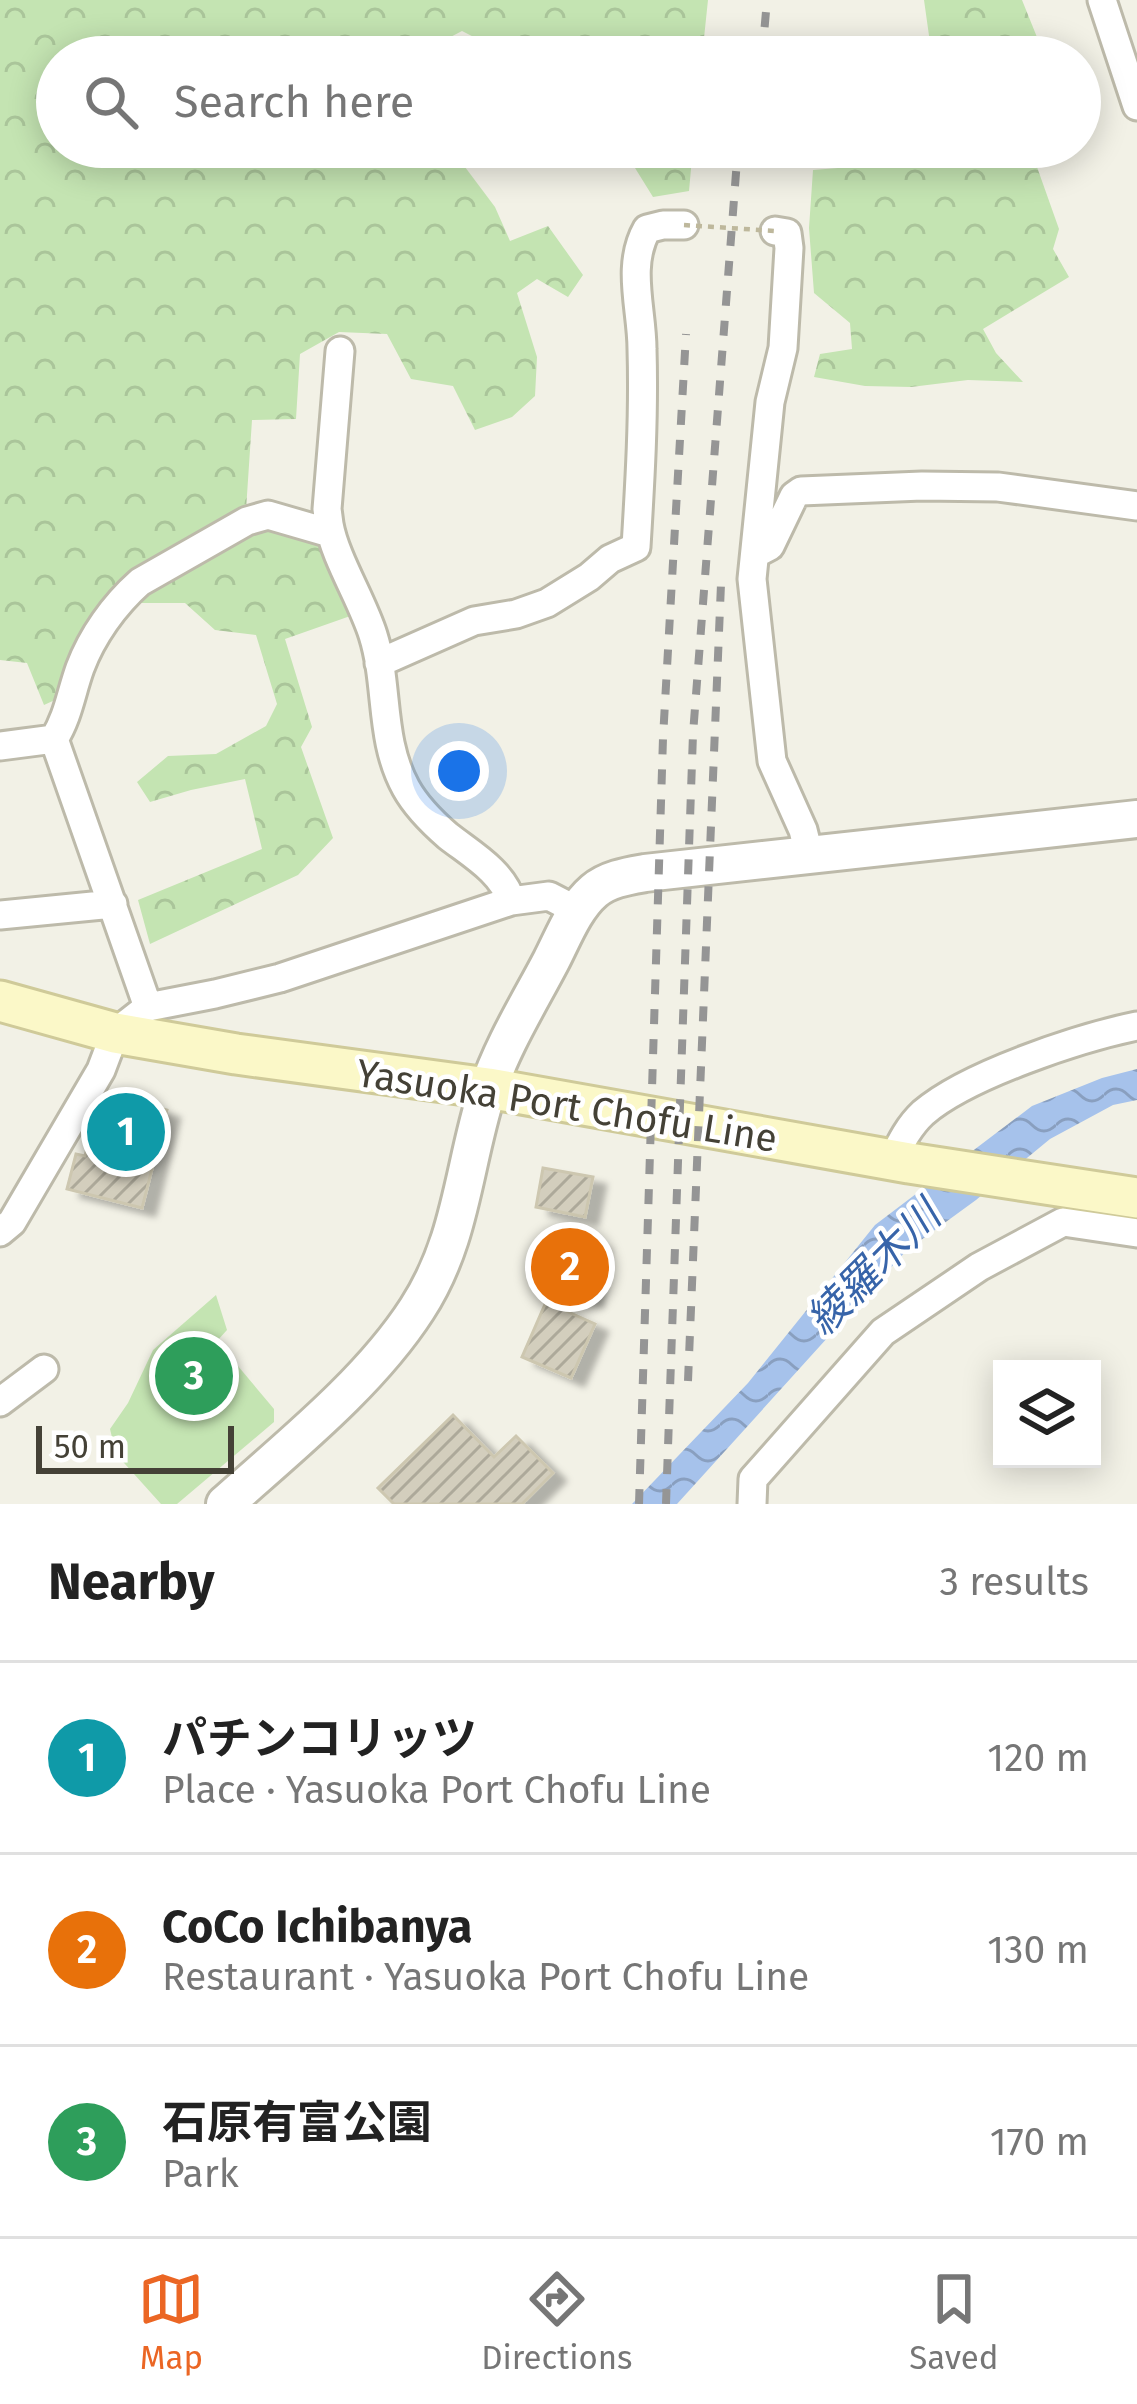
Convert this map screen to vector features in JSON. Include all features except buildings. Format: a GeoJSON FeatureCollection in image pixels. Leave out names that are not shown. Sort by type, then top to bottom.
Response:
{"type":"FeatureCollection","features":[{"type":"Feature","properties":{"kind":"main road","name":"Yasuoka Port Chofu Line"},"geometry":{"type":"LineString","coordinates":[[0,1001],[115,1033],[236,1054],[488,1088],[1137,1198]]}},
{"type":"Feature","properties":{"kind":"street"},"geometry":{"type":"LineString","coordinates":[[1102,0],[1137,106]]}},
{"type":"Feature","properties":{"kind":"street"},"geometry":{"type":"LineString","coordinates":[[379,663],[474,621],[547,603],[610,559],[636,548],[643,346],[635,279],[638,244],[647,230],[684,225]]}},
{"type":"Feature","properties":{"kind":"street"},"geometry":{"type":"LineString","coordinates":[[775,231],[787,233],[789,248],[783,347],[770,401],[752,579],[772,761],[803,830],[808,854]]}},
{"type":"Feature","properties":{"kind":"street"},"geometry":{"type":"LineString","coordinates":[[340,351],[327,509],[330,533],[374,638],[383,714],[395,762],[408,791],[446,835],[508,888],[511,901]]}},
{"type":"Feature","properties":{"kind":"street"},"geometry":{"type":"LineString","coordinates":[[754,554],[770,546],[794,496],[801,491],[998,487],[1137,506]]}},
{"type":"Feature","properties":{"kind":"street"},"geometry":{"type":"LineString","coordinates":[[0,746],[54,739],[66,721],[82,662],[100,628],[140,582],[247,521],[268,515],[330,533]]}},
{"type":"Feature","properties":{"kind":"street"},"geometry":{"type":"LineString","coordinates":[[54,739],[148,1006]]}},
{"type":"Feature","properties":{"kind":"street"},"geometry":{"type":"LineString","coordinates":[[225,1504],[377,1363],[419,1306],[446,1253],[464,1198],[488,1088],[578,910],[595,890],[620,878],[1137,819]]}},
{"type":"Feature","properties":{"kind":"street"},"geometry":{"type":"LineString","coordinates":[[0,1232],[12,1222],[101,1070],[115,1033],[148,1006],[280,978],[511,901],[549,896],[578,910]]}},
{"type":"Feature","properties":{"kind":"street"},"geometry":{"type":"LineString","coordinates":[[0,915],[113,904]]}},
{"type":"Feature","properties":{"kind":"street"},"geometry":{"type":"LineString","coordinates":[[901,1161],[907,1130],[926,1111],[972,1084],[1046,1052],[1137,1026]]}},
{"type":"Feature","properties":{"kind":"street"},"geometry":{"type":"LineString","coordinates":[[752,1504],[753,1479],[883,1332],[980,1267],[1063,1222],[1137,1233]]}},
{"type":"Feature","properties":{"kind":"street"},"geometry":{"type":"LineString","coordinates":[[1,1400],[44,1369]]}},
{"type":"Feature","properties":{"kind":"path"},"geometry":{"type":"LineString","coordinates":[[684,225],[775,231]]}},
{"type":"Feature","properties":{"kind":"green space"},"geometry":{"type":"Polygon","coordinates":[[[0,0],[708,0],[704,36],[472,36],[462,31],[452,36],[36,36],[36,168],[466,168],[495,207],[510,241],[548,226],[583,275],[568,297],[537,279],[517,293],[537,357],[535,396],[512,417],[475,430],[453,386],[411,379],[387,334],[339,332],[300,354],[296,419],[252,420],[246,510],[325,542],[356,614],[285,639],[312,727],[301,747],[333,838],[298,875],[150,944],[138,900],[262,849],[245,779],[150,802],[137,782],[168,756],[216,754],[266,726],[277,704],[256,635],[215,630],[185,603],[101,603],[79,647],[68,694],[44,705],[27,663],[0,660],[0,0]]]}},
{"type":"Feature","properties":{"kind":"green space"},"geometry":{"type":"Polygon","coordinates":[[[924,0],[1022,0],[1037,36],[929,36],[924,0]]]}},
{"type":"Feature","properties":{"kind":"green space"},"geometry":{"type":"Polygon","coordinates":[[[635,168],[691,168],[689,191],[653,197],[635,168]]]}},
{"type":"Feature","properties":{"kind":"green space"},"geometry":{"type":"Polygon","coordinates":[[[1037,168],[1059,229],[1053,249],[1069,277],[983,329],[996,353],[1023,382],[865,386],[814,377],[820,354],[852,349],[850,323],[814,293],[809,228],[813,170],[1037,168]]]}},
{"type":"Feature","properties":{"kind":"green space"},"geometry":{"type":"Polygon","coordinates":[[[216,1295],[227,1330],[217,1341],[274,1409],[274,1422],[177,1504],[161,1504],[116,1454],[110,1429],[153,1350],[216,1295]]]}},
{"type":"Feature","properties":{"kind":"water","name":"綾羅木川"},"geometry":{"type":"Polygon","coordinates":[[[1137,1069],[1137,1100],[1113,1105],[1050,1139],[906,1251],[677,1504],[632,1504],[748,1383],[875,1225],[1032,1106],[1137,1069]]]}},
{"type":"Feature","properties":{"kind":"railway"},"geometry":{"type":"LineString","coordinates":[[764,36],[767,0]]}},
{"type":"Feature","properties":{"kind":"railway"},"geometry":{"type":"LineString","coordinates":[[666,1504],[693,734],[736,168]]}},
{"type":"Feature","properties":{"kind":"railway"},"geometry":{"type":"LineString","coordinates":[[639,1504],[663,738],[686,334]]}},
{"type":"Feature","properties":{"kind":"railway"},"geometry":{"type":"LineString","coordinates":[[688,1381],[721,584]]}},
{"type":"Feature","properties":{"kind":"place","name":"パチンコリッツ"},"geometry":{"type":"Point","coordinates":[126,1132]}},
{"type":"Feature","properties":{"kind":"place","name":"CoCo Ichibanya"},"geometry":{"type":"Point","coordinates":[570,1267]}},
{"type":"Feature","properties":{"kind":"place","name":"石原有富公園"},"geometry":{"type":"Point","coordinates":[194,1376]}}]}
